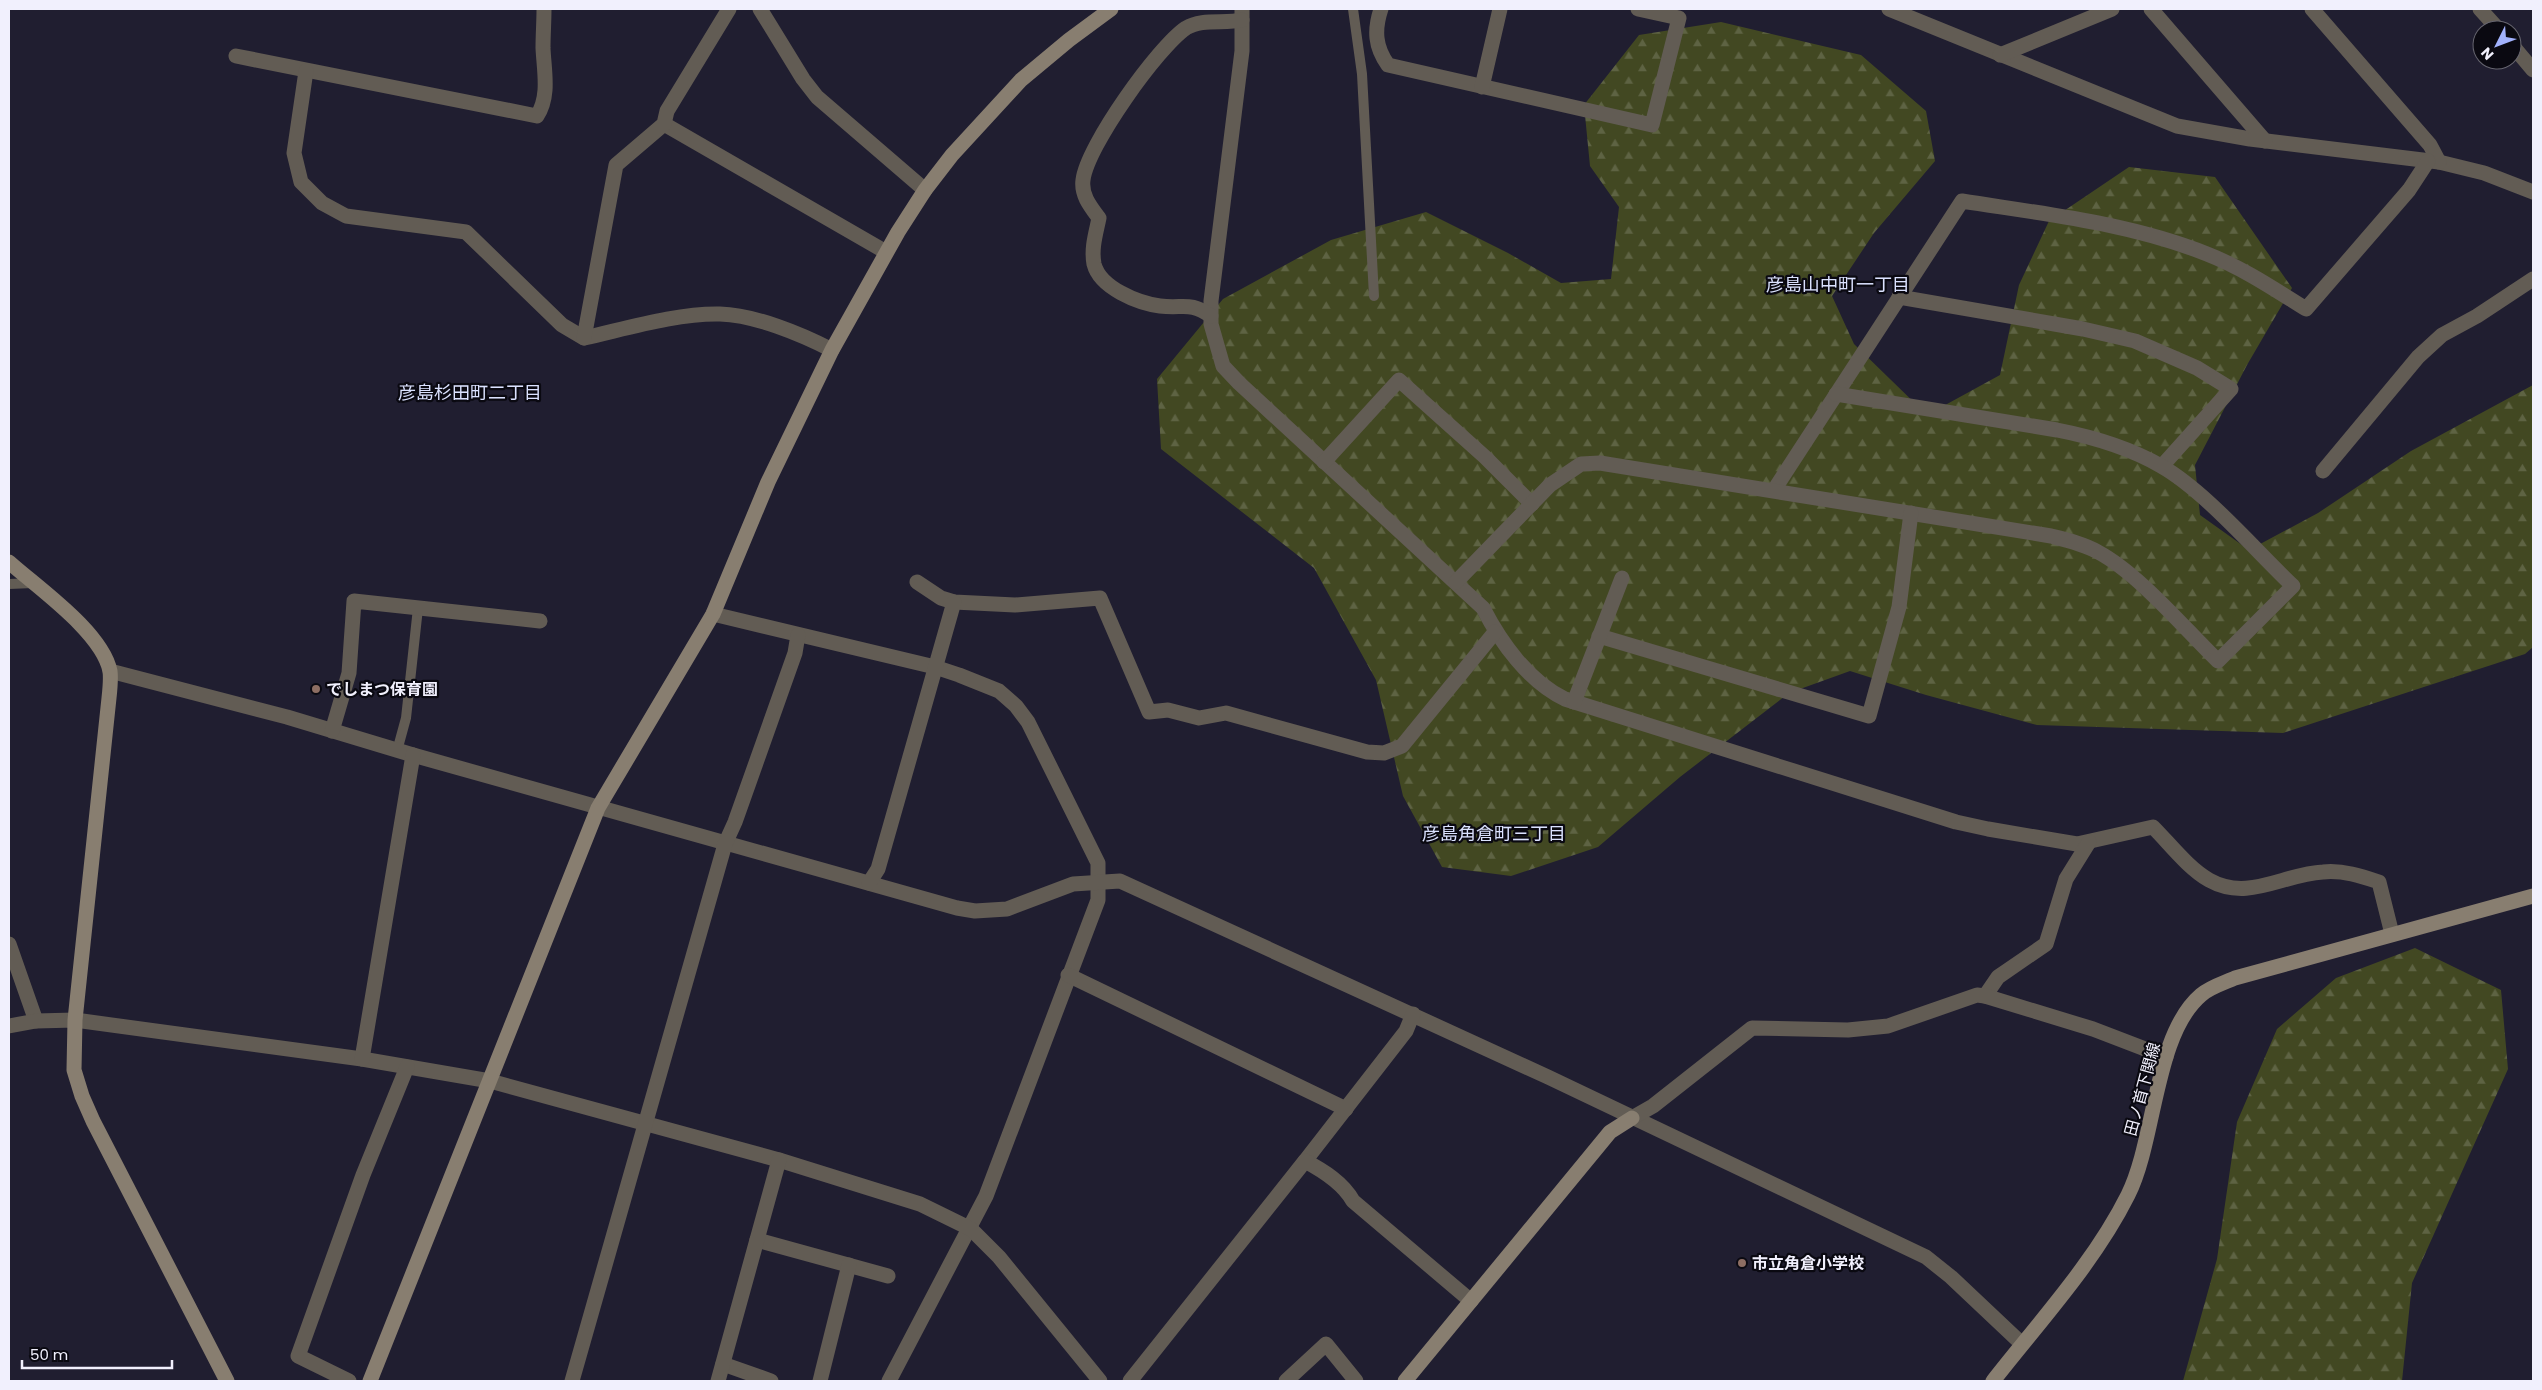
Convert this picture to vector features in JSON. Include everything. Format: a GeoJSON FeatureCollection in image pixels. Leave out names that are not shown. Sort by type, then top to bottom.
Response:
{"type":"FeatureCollection","features":[{"type":"Feature","properties":{"kind":"street"},"geometry":{"type":"LineString","coordinates":[[236,56],[537,116],[543,106],[546,75],[543,48],[544,9]]}},
{"type":"Feature","properties":{"kind":"street"},"geometry":{"type":"LineString","coordinates":[[584,338],[616,165],[664,124],[667,111],[729,9]]}},
{"type":"Feature","properties":{"kind":"street"},"geometry":{"type":"LineString","coordinates":[[760,9],[803,79],[817,96],[924,190]]}},
{"type":"Feature","properties":{"kind":"street"},"geometry":{"type":"LineString","coordinates":[[370,1381],[598,808],[713,614],[768,482],[832,350],[886,252],[924,190],[952,155],[1021,80],[1069,40],[1111,9]]}},
{"type":"Feature","properties":{"kind":"street"},"geometry":{"type":"LineString","coordinates":[[1381,9],[1378,19],[1376,45],[1388,65],[1652,125],[1679,18],[1638,9]]}},
{"type":"Feature","properties":{"kind":"street"},"geometry":{"type":"LineString","coordinates":[[1482,86],[1500,9]]}},
{"type":"Feature","properties":{"kind":"street"},"geometry":{"type":"LineString","coordinates":[[1889,9],[2177,126],[2265,141],[2434,161],[2484,173],[2533,192]]}},
{"type":"Feature","properties":{"kind":"street"},"geometry":{"type":"LineString","coordinates":[[2000,55],[2112,9]]}},
{"type":"Feature","properties":{"kind":"street"},"geometry":{"type":"LineString","coordinates":[[2151,9],[2265,141]]}},
{"type":"Feature","properties":{"kind":"street"},"geometry":{"type":"LineString","coordinates":[[2312,9],[2430,145],[2434,161]]}},
{"type":"Feature","properties":{"kind":"street"},"geometry":{"type":"LineString","coordinates":[[2480,9],[2490,20]]}},
{"type":"Feature","properties":{"kind":"street"},"geometry":{"type":"LineString","coordinates":[[1211,316],[1196,306],[1166,306],[1144,303],[1121,292],[1104,279],[1097,271],[1093,254],[1099,218],[1088,202],[1083,180],[1093,154],[1112,120],[1167,46],[1192,25],[1242,14],[1242,51],[1211,316],[1211,324],[1223,366],[1238,383],[1483,608],[1496,632],[1513,654],[1549,691],[1574,702],[1956,822],[2026,837],[2077,844],[2153,827],[2207,879],[2234,889],[2256,888],[2310,873],[2325,871],[2360,876],[2379,882],[2392,934]]}},
{"type":"Feature","properties":{"kind":"street"},"geometry":{"type":"LineString","coordinates":[[2522,57],[2533,70]]}},
{"type":"Feature","properties":{"kind":"street"},"geometry":{"type":"LineString","coordinates":[[306,71],[294,153],[301,182],[322,203],[346,216],[466,232],[562,325],[584,338],[653,323],[718,314],[736,316],[792,332],[809,338],[832,350]]}},
{"type":"Feature","properties":{"kind":"street"},"geometry":{"type":"LineString","coordinates":[[664,124],[886,252]]}},
{"type":"Feature","properties":{"kind":"street"},"geometry":{"type":"LineString","coordinates":[[1774,490],[1962,200],[2107,225],[2165,238],[2208,254],[2251,274],[2306,309],[2434,161]]}},
{"type":"Feature","properties":{"kind":"street"},"geometry":{"type":"LineString","coordinates":[[2323,471],[2418,357],[2442,335],[2477,316],[2533,279]]}},
{"type":"Feature","properties":{"kind":"street"},"geometry":{"type":"LineString","coordinates":[[1899,297],[2083,329],[2135,341],[2197,368],[2231,389],[2162,466]]}},
{"type":"Feature","properties":{"kind":"street"},"geometry":{"type":"LineString","coordinates":[[1324,462],[1399,380],[1486,457],[1532,504]]}},
{"type":"Feature","properties":{"kind":"street"},"geometry":{"type":"LineString","coordinates":[[1456,582],[1532,504],[1566,473],[1581,464],[1600,463],[1774,490],[2051,536],[2076,542],[2098,552],[2134,579],[2218,661],[2293,586],[2210,505],[2162,466],[2134,452],[2082,435],[1836,394]]}},
{"type":"Feature","properties":{"kind":"street"},"geometry":{"type":"LineString","coordinates":[[1599,636],[1869,716],[1899,607],[1910,513]]}},
{"type":"Feature","properties":{"kind":"street"},"geometry":{"type":"LineString","coordinates":[[9,562],[89,632],[103,652],[110,671],[110,698],[74,1020],[74,1070],[82,1096],[227,1381]]}},
{"type":"Feature","properties":{"kind":"street"},"geometry":{"type":"LineString","coordinates":[[1574,702],[1622,578]]}},
{"type":"Feature","properties":{"kind":"street"},"geometry":{"type":"LineString","coordinates":[[917,582],[941,598],[954,602],[1015,605],[1100,598],[1149,712],[1168,710],[1199,718],[1226,713],[1367,752],[1384,753],[1402,746],[1496,632]]}},
{"type":"Feature","properties":{"kind":"street"},"geometry":{"type":"LineString","coordinates":[[332,731],[349,672],[354,601],[540,621]]}},
{"type":"Feature","properties":{"kind":"street"},"geometry":{"type":"LineString","coordinates":[[869,883],[878,869],[954,602]]}},
{"type":"Feature","properties":{"kind":"street"},"geometry":{"type":"LineString","coordinates":[[713,614],[935,667],[992,688],[1016,706],[1028,722],[1098,863],[1100,882],[1094,914],[1068,976],[986,1196],[971,1229],[889,1381]]}},
{"type":"Feature","properties":{"kind":"street"},"geometry":{"type":"LineString","coordinates":[[572,1381],[725,844],[735,822],[795,653],[798,635]]}},
{"type":"Feature","properties":{"kind":"street"},"geometry":{"type":"LineString","coordinates":[[110,671],[287,717],[397,751],[725,844],[975,911],[1007,909],[1073,884],[1120,881],[1146,891],[1413,1014],[1926,1257],[1951,1277],[2022,1344]]}},
{"type":"Feature","properties":{"kind":"street"},"geometry":{"type":"LineString","coordinates":[[362,1059],[413,755]]}},
{"type":"Feature","properties":{"kind":"street"},"geometry":{"type":"LineString","coordinates":[[1985,996],[1998,977],[2046,944],[2066,879],[2088,842]]}},
{"type":"Feature","properties":{"kind":"street","name":"田ノ首下関線"},"geometry":{"type":"LineString","coordinates":[[1992,1381],[2072,1282],[2128,1195],[2141,1162],[2166,1057],[2188,1009],[2203,993],[2235,978],[2533,896]]}},
{"type":"Feature","properties":{"kind":"street"},"geometry":{"type":"LineString","coordinates":[[9,944],[36,1021]]}},
{"type":"Feature","properties":{"kind":"street"},"geometry":{"type":"LineString","coordinates":[[1068,976],[1346,1108]]}},
{"type":"Feature","properties":{"kind":"street"},"geometry":{"type":"LineString","coordinates":[[1405,1381],[1610,1132],[1653,1106],[1752,1028],[1848,1030],[1879,1027],[1902,1022],[1977,996],[1985,996],[2093,1030],[2166,1057]]}},
{"type":"Feature","properties":{"kind":"street"},"geometry":{"type":"LineString","coordinates":[[1130,1381],[1406,1031],[1413,1014]]}},
{"type":"Feature","properties":{"kind":"street"},"geometry":{"type":"LineString","coordinates":[[9,1026],[36,1021],[74,1020],[362,1059],[490,1081],[779,1160],[920,1204],[971,1229],[999,1257],[1100,1381]]}},
{"type":"Feature","properties":{"kind":"street"},"geometry":{"type":"LineString","coordinates":[[349,1381],[298,1356],[363,1175],[407,1067]]}},
{"type":"Feature","properties":{"kind":"street"},"geometry":{"type":"LineString","coordinates":[[718,1381],[779,1160]]}},
{"type":"Feature","properties":{"kind":"street"},"geometry":{"type":"LineString","coordinates":[[1305,1161],[1321,1169],[1347,1190],[1353,1201],[1471,1301]]}},
{"type":"Feature","properties":{"kind":"street"},"geometry":{"type":"LineString","coordinates":[[757,1240],[888,1276]]}},
{"type":"Feature","properties":{"kind":"street"},"geometry":{"type":"LineString","coordinates":[[820,1381],[850,1265]]}},
{"type":"Feature","properties":{"kind":"street"},"geometry":{"type":"LineString","coordinates":[[1286,1381],[1326,1344],[1356,1381]]}},
{"type":"Feature","properties":{"kind":"street"},"geometry":{"type":"LineString","coordinates":[[722,1364],[771,1381]]}},
{"type":"Feature","properties":{"kind":"lane"},"geometry":{"type":"LineString","coordinates":[[1353,9],[1362,74],[1374,296]]}},
{"type":"Feature","properties":{"kind":"lane"},"geometry":{"type":"LineString","coordinates":[[9,584],[33,583]]}},
{"type":"Feature","properties":{"kind":"lane"},"geometry":{"type":"LineString","coordinates":[[397,751],[406,718],[418,608]]}},
{"type":"Feature","properties":{"kind":"green space"},"geometry":{"type":"Polygon","coordinates":[[[1721,22],[1861,55],[1926,111],[1935,161],[1874,233],[1832,296],[1854,344],[1927,415],[2000,375],[2019,285],[2049,221],[2129,167],[2215,177],[2292,288],[2247,365],[2195,465],[2200,515],[2249,550],[2318,513],[2411,451],[2533,385],[2533,647],[2525,654],[2283,733],[2037,725],[1926,695],[1850,671],[1789,693],[1680,777],[1598,847],[1511,876],[1442,867],[1403,796],[1376,680],[1314,568],[1161,449],[1157,379],[1223,299],[1331,240],[1426,212],[1508,253],[1561,283],[1611,279],[1619,207],[1590,166],[1584,105],[1639,35],[1721,22]]]}},
{"type":"Feature","properties":{"kind":"green space"},"geometry":{"type":"Polygon","coordinates":[[[2415,948],[2501,990],[2508,1069],[2412,1283],[2402,1381],[2183,1381],[2217,1259],[2237,1122],[2277,1029],[2336,978],[2415,948]]]}},
{"type":"Feature","properties":{"kind":"place","name":"でしまつ保育園"},"geometry":{"type":"Point","coordinates":[316,689]}},
{"type":"Feature","properties":{"kind":"place","name":"市立角倉小学校"},"geometry":{"type":"Point","coordinates":[1742,1263]}},
{"type":"Feature","properties":{"kind":"district","name":"彦島山中町一丁目"},"geometry":{"type":"Point","coordinates":[1838,285]}},
{"type":"Feature","properties":{"kind":"district","name":"彦島杉田町二丁目"},"geometry":{"type":"Point","coordinates":[470,393]}},
{"type":"Feature","properties":{"kind":"district","name":"彦島角倉町三丁目"},"geometry":{"type":"Point","coordinates":[1494,834]}}]}
